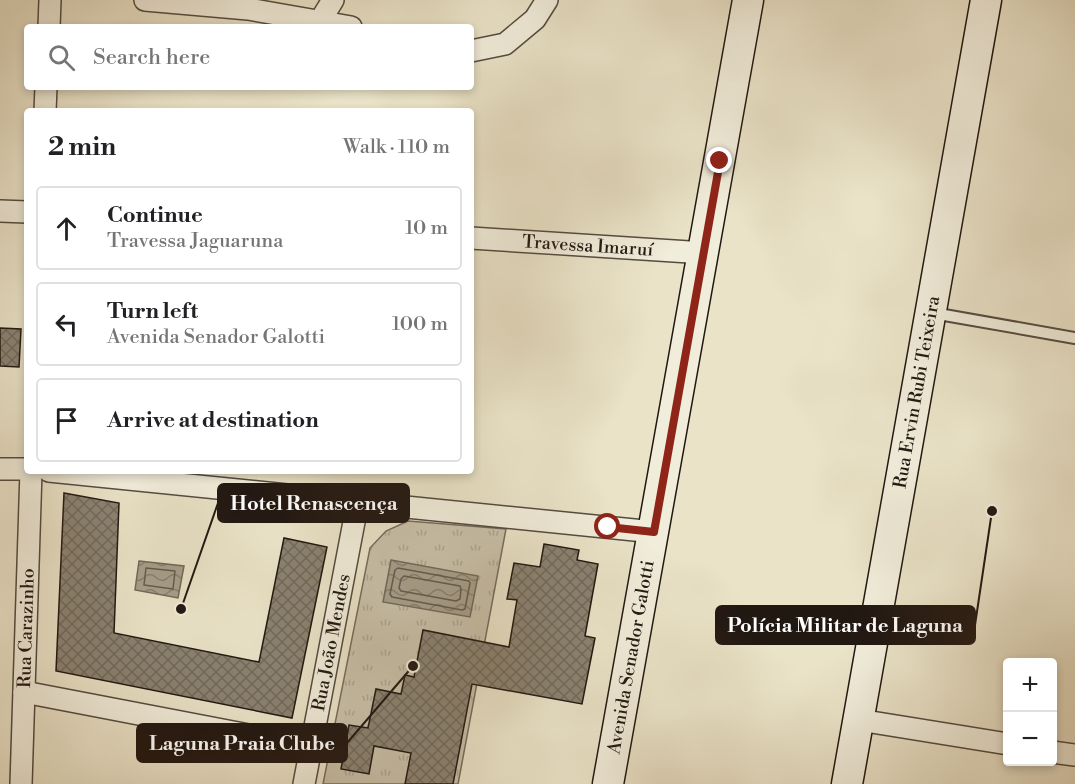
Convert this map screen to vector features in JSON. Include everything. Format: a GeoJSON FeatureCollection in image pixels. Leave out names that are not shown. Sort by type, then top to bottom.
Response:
{"type":"FeatureCollection","features":[{"type":"Feature","properties":{"kind":"main road","name":"Avenida Senador Galotti"},"geometry":{"type":"LineString","coordinates":[[608,784],[705,252],[748,0]]}},
{"type":"Feature","properties":{"kind":"main road","name":"Rua Ervin Rubi Teixeira"},"geometry":{"type":"LineString","coordinates":[[847,784],[986,0]]}},
{"type":"Feature","properties":{"kind":"street"},"geometry":{"type":"LineString","coordinates":[[49,24],[50,0]]}},
{"type":"Feature","properties":{"kind":"street"},"geometry":{"type":"LineString","coordinates":[[145,0],[248,4],[336,24]]}},
{"type":"Feature","properties":{"kind":"street"},"geometry":{"type":"LineString","coordinates":[[320,21],[333,0]]}},
{"type":"Feature","properties":{"kind":"street"},"geometry":{"type":"LineString","coordinates":[[474,50],[505,44],[535,19],[547,0]]}},
{"type":"Feature","properties":{"kind":"street"},"geometry":{"type":"LineString","coordinates":[[45,108],[46,90]]}},
{"type":"Feature","properties":{"kind":"street"},"geometry":{"type":"LineString","coordinates":[[0,211],[24,212]]}},
{"type":"Feature","properties":{"kind":"street","name":"Travessa Imaruí"},"geometry":{"type":"LineString","coordinates":[[474,238],[705,252]]}},
{"type":"Feature","properties":{"kind":"street"},"geometry":{"type":"LineString","coordinates":[[0,469],[24,469]]}},
{"type":"Feature","properties":{"kind":"street","name":"Rua Carazinho"},"geometry":{"type":"LineString","coordinates":[[21,784],[31,474]]}},
{"type":"Feature","properties":{"kind":"street"},"geometry":{"type":"LineString","coordinates":[[80,474],[654,532]]}},
{"type":"Feature","properties":{"kind":"street","name":"Rua João Mendes"},"geometry":{"type":"LineString","coordinates":[[304,784],[358,501]]}},
{"type":"Feature","properties":{"kind":"street"},"geometry":{"type":"LineString","coordinates":[[24,692],[311,747]]}},
{"type":"Feature","properties":{"kind":"street"},"geometry":{"type":"LineString","coordinates":[[859,720],[1003,743]]}},
{"type":"Feature","properties":{"kind":"street"},"geometry":{"type":"LineString","coordinates":[[1057,753],[1075,756]]}},
{"type":"Feature","properties":{"kind":"lane"},"geometry":{"type":"LineString","coordinates":[[930,313],[1075,338]]}},
{"type":"Feature","properties":{"kind":"green space"},"geometry":{"type":"Polygon","coordinates":[[[408,521],[506,529],[458,784],[323,784],[370,548],[386,531],[408,521]]]}},
{"type":"Feature","properties":{"kind":"water"},"geometry":{"type":"Polygon","coordinates":[[[391,560],[478,576],[470,617],[383,602],[391,560]]]}},
{"type":"Feature","properties":{"kind":"water"},"geometry":{"type":"Polygon","coordinates":[[[139,561],[184,566],[178,598],[135,590],[139,561]]]}},
{"type":"Feature","properties":{"kind":"building"},"geometry":{"type":"Polygon","coordinates":[[[0,328],[21,329],[19,367],[0,366],[0,328]]]}},
{"type":"Feature","properties":{"kind":"building"},"geometry":{"type":"Polygon","coordinates":[[[64,493],[119,503],[114,633],[259,662],[284,538],[327,547],[292,718],[56,671],[64,493]]]}},
{"type":"Feature","properties":{"kind":"building"},"geometry":{"type":"Polygon","coordinates":[[[544,544],[579,550],[577,560],[598,564],[585,636],[595,638],[582,704],[472,684],[453,784],[405,784],[411,753],[374,746],[369,774],[341,769],[349,725],[368,728],[376,689],[401,694],[405,675],[414,677],[423,630],[509,647],[517,600],[507,599],[514,563],[540,567],[544,544]]]}},
{"type":"Feature","properties":{"kind":"place","name":"Polícia Militar de Laguna"},"geometry":{"type":"Point","coordinates":[992,511]}},
{"type":"Feature","properties":{"kind":"place","name":"Hotel Renascença"},"geometry":{"type":"Point","coordinates":[181,609]}},
{"type":"Feature","properties":{"kind":"place","name":"Laguna Praia Clube"},"geometry":{"type":"Point","coordinates":[413,666]}},
{"type":"Feature","properties":{"kind":"route"},"geometry":{"type":"LineString","coordinates":[[608,527],[654,532],[720,161]]}}]}
